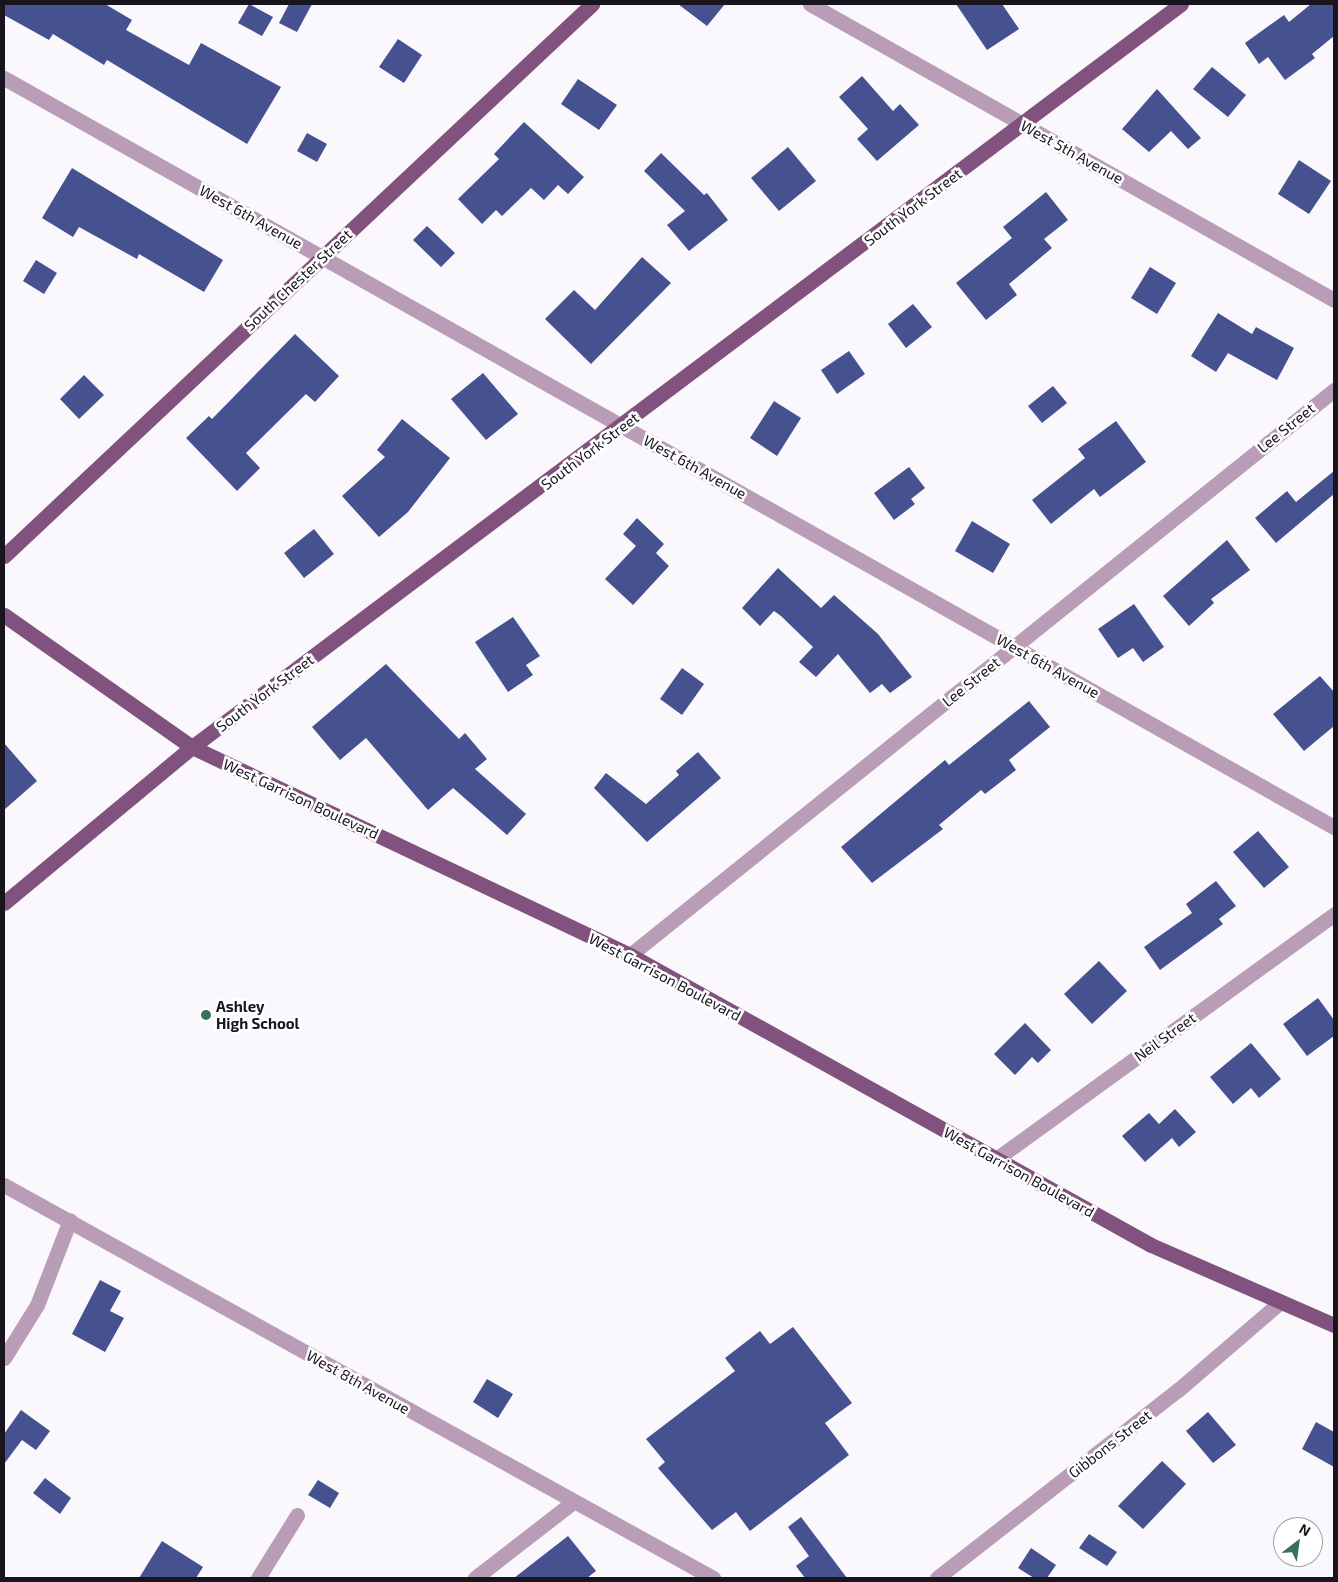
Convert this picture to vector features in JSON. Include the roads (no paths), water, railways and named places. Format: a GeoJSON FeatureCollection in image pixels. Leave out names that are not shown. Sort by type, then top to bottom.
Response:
{"type":"FeatureCollection","features":[{"type":"Feature","properties":{"kind":"main road","name":"South Chester Street"},"geometry":{"type":"LineString","coordinates":[[4,556],[592,4]]}},
{"type":"Feature","properties":{"kind":"main road","name":"South York Street"},"geometry":{"type":"LineString","coordinates":[[4,903],[192,747],[623,427],[1181,4]]}},
{"type":"Feature","properties":{"kind":"main road","name":"West Garrison Boulevard"},"geometry":{"type":"LineString","coordinates":[[4,615],[192,747],[630,955],[1151,1245],[1278,1304],[1334,1325]]}},
{"type":"Feature","properties":{"kind":"street","name":"West 5th Avenue"},"geometry":{"type":"LineString","coordinates":[[810,4],[1334,300]]}},
{"type":"Feature","properties":{"kind":"street","name":"West 6th Avenue"},"geometry":{"type":"LineString","coordinates":[[4,78],[1334,827]]}},
{"type":"Feature","properties":{"kind":"street","name":"Lee Street"},"geometry":{"type":"LineString","coordinates":[[630,955],[1334,390]]}},
{"type":"Feature","properties":{"kind":"street","name":"Neil Street"},"geometry":{"type":"LineString","coordinates":[[996,1159],[1334,914]]}},
{"type":"Feature","properties":{"kind":"street","name":"West 8th Avenue"},"geometry":{"type":"LineString","coordinates":[[4,1185],[713,1578]]}},
{"type":"Feature","properties":{"kind":"street"},"geometry":{"type":"LineString","coordinates":[[4,1358],[37,1305],[70,1220]]}},
{"type":"Feature","properties":{"kind":"street","name":"Gibbons Street"},"geometry":{"type":"LineString","coordinates":[[937,1578],[1178,1390],[1278,1304]]}},
{"type":"Feature","properties":{"kind":"street"},"geometry":{"type":"LineString","coordinates":[[475,1578],[573,1502]]}},
{"type":"Feature","properties":{"kind":"street"},"geometry":{"type":"LineString","coordinates":[[258,1578],[297,1515]]}},
{"type":"Feature","properties":{"kind":"place","name":"Ashley High School"},"geometry":{"type":"Point","coordinates":[206,1015]}}]}
